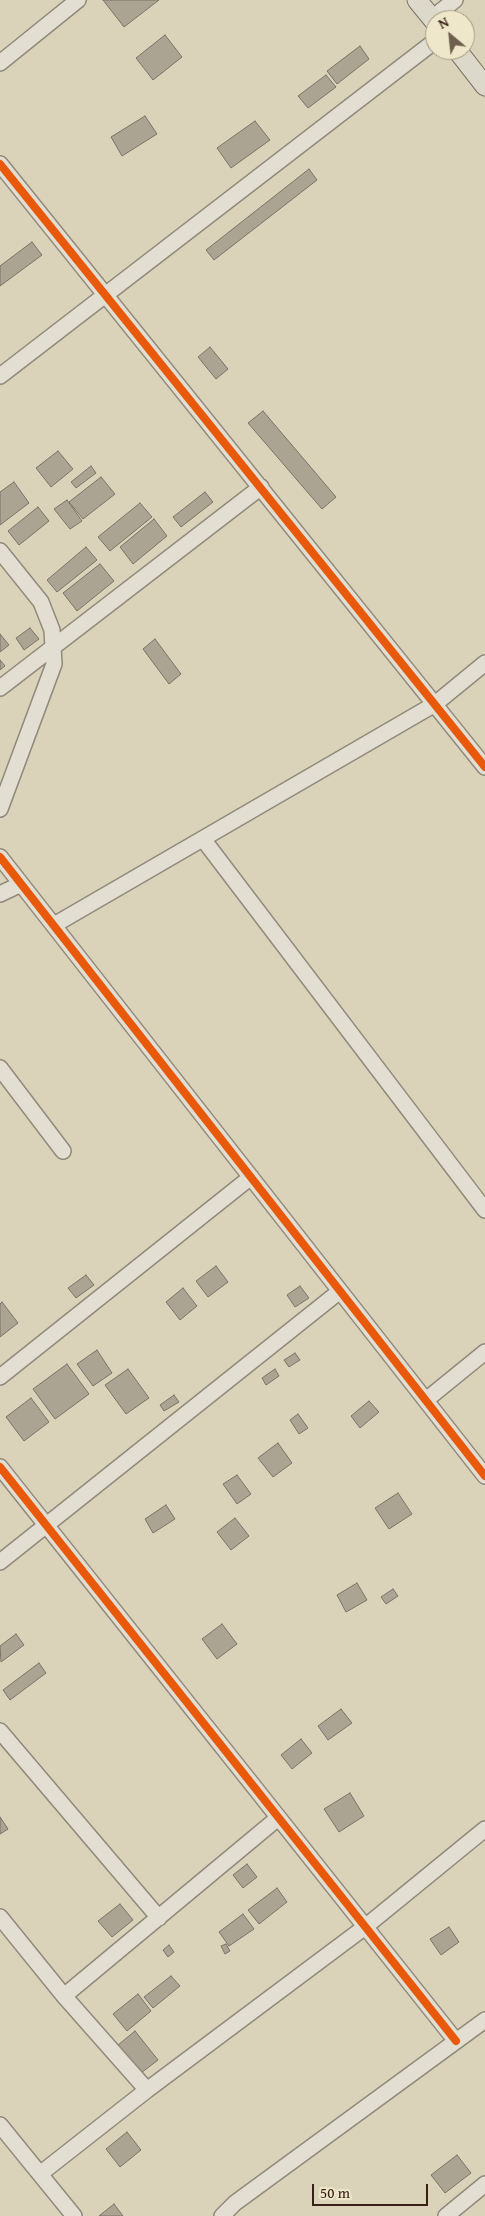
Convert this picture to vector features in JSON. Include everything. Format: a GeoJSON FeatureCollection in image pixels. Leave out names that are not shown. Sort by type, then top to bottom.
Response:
{"type":"FeatureCollection","features":[{"type":"Feature","properties":{"kind":"main road"},"geometry":{"type":"LineString","coordinates":[[417,0],[426,10]]}},
{"type":"Feature","properties":{"kind":"main road"},"geometry":{"type":"LineString","coordinates":[[465,60],[485,86]]}},
{"type":"Feature","properties":{"kind":"street"},"geometry":{"type":"LineString","coordinates":[[0,63],[78,0]]}},
{"type":"Feature","properties":{"kind":"street"},"geometry":{"type":"LineString","coordinates":[[444,10],[455,0]]}},
{"type":"Feature","properties":{"kind":"street"},"geometry":{"type":"LineString","coordinates":[[0,376],[425,48]]}},
{"type":"Feature","properties":{"kind":"street"},"geometry":{"type":"LineString","coordinates":[[0,164],[485,767]]}},
{"type":"Feature","properties":{"kind":"street"},"geometry":{"type":"LineString","coordinates":[[0,364],[29,352]]}},
{"type":"Feature","properties":{"kind":"street"},"geometry":{"type":"LineString","coordinates":[[0,688],[261,487]]}},
{"type":"Feature","properties":{"kind":"street"},"geometry":{"type":"LineString","coordinates":[[0,551],[41,602],[52,630],[54,664],[0,809]]}},
{"type":"Feature","properties":{"kind":"street"},"geometry":{"type":"LineString","coordinates":[[54,925],[435,704],[485,663]]}},
{"type":"Feature","properties":{"kind":"street"},"geometry":{"type":"LineString","coordinates":[[203,839],[485,1210]]}},
{"type":"Feature","properties":{"kind":"street"},"geometry":{"type":"LineString","coordinates":[[0,857],[485,1476]]}},
{"type":"Feature","properties":{"kind":"street"},"geometry":{"type":"LineString","coordinates":[[0,894],[21,884]]}},
{"type":"Feature","properties":{"kind":"street"},"geometry":{"type":"LineString","coordinates":[[0,1068],[63,1151]]}},
{"type":"Feature","properties":{"kind":"street"},"geometry":{"type":"LineString","coordinates":[[0,1377],[251,1177]]}},
{"type":"Feature","properties":{"kind":"street"},"geometry":{"type":"LineString","coordinates":[[0,1562],[340,1290]]}},
{"type":"Feature","properties":{"kind":"street"},"geometry":{"type":"LineString","coordinates":[[426,1400],[485,1352]]}},
{"type":"Feature","properties":{"kind":"street"},"geometry":{"type":"LineString","coordinates":[[0,1467],[456,2041]]}},
{"type":"Feature","properties":{"kind":"street"},"geometry":{"type":"LineString","coordinates":[[2,1736],[159,1918]]}},
{"type":"Feature","properties":{"kind":"street"},"geometry":{"type":"LineString","coordinates":[[64,1996],[278,1818]]}},
{"type":"Feature","properties":{"kind":"street"},"geometry":{"type":"LineString","coordinates":[[40,2174],[147,2090],[365,1927],[485,1829]]}},
{"type":"Feature","properties":{"kind":"street"},"geometry":{"type":"LineString","coordinates":[[0,1917],[64,1996],[147,2090]]}},
{"type":"Feature","properties":{"kind":"street"},"geometry":{"type":"LineString","coordinates":[[222,2216],[235,2203],[456,2041],[482,2028]]}},
{"type":"Feature","properties":{"kind":"street"},"geometry":{"type":"LineString","coordinates":[[0,2125],[74,2216]]}},
{"type":"Feature","properties":{"kind":"street"},"geometry":{"type":"LineString","coordinates":[[446,2216],[485,2184]]}},
{"type":"Feature","properties":{"kind":"building"},"geometry":{"type":"Polygon","coordinates":[[[103,0],[159,0],[124,27],[103,0]]]}},
{"type":"Feature","properties":{"kind":"building"},"geometry":{"type":"Polygon","coordinates":[[[165,35],[182,57],[153,80],[136,58],[165,35]]]}},
{"type":"Feature","properties":{"kind":"building"},"geometry":{"type":"Polygon","coordinates":[[[360,46],[369,59],[337,84],[327,71],[360,46]]]}},
{"type":"Feature","properties":{"kind":"building"},"geometry":{"type":"Polygon","coordinates":[[[326,75],[336,87],[308,108],[298,96],[326,75]]]}},
{"type":"Feature","properties":{"kind":"building"},"geometry":{"type":"Polygon","coordinates":[[[145,116],[157,134],[122,156],[111,137],[145,116]]]}},
{"type":"Feature","properties":{"kind":"building"},"geometry":{"type":"Polygon","coordinates":[[[255,121],[270,140],[231,168],[217,148],[255,121]]]}},
{"type":"Feature","properties":{"kind":"building"},"geometry":{"type":"Polygon","coordinates":[[[309,169],[317,180],[214,260],[206,250],[309,169]]]}},
{"type":"Feature","properties":{"kind":"building"},"geometry":{"type":"Polygon","coordinates":[[[32,242],[42,255],[0,286],[0,266],[32,242]]]}},
{"type":"Feature","properties":{"kind":"building"},"geometry":{"type":"Polygon","coordinates":[[[210,347],[228,369],[216,379],[198,357],[210,347]]]}},
{"type":"Feature","properties":{"kind":"building"},"geometry":{"type":"Polygon","coordinates":[[[263,411],[336,497],[322,509],[248,423],[263,411]]]}},
{"type":"Feature","properties":{"kind":"building"},"geometry":{"type":"Polygon","coordinates":[[[58,451],[73,469],[51,487],[36,468],[58,451]]]}},
{"type":"Feature","properties":{"kind":"building"},"geometry":{"type":"Polygon","coordinates":[[[91,466],[96,473],[76,488],[71,482],[91,466]]]}},
{"type":"Feature","properties":{"kind":"building"},"geometry":{"type":"Polygon","coordinates":[[[101,477],[115,494],[83,519],[69,502],[101,477]]]}},
{"type":"Feature","properties":{"kind":"building"},"geometry":{"type":"Polygon","coordinates":[[[14,482],[29,503],[0,525],[0,492],[14,482]]]}},
{"type":"Feature","properties":{"kind":"building"},"geometry":{"type":"Polygon","coordinates":[[[205,492],[213,502],[181,527],[173,517],[205,492]]]}},
{"type":"Feature","properties":{"kind":"building"},"geometry":{"type":"Polygon","coordinates":[[[67,500],[82,521],[70,529],[54,509],[67,500]]]}},
{"type":"Feature","properties":{"kind":"building"},"geometry":{"type":"Polygon","coordinates":[[[140,503],[152,517],[110,551],[98,537],[140,503]]]}},
{"type":"Feature","properties":{"kind":"building"},"geometry":{"type":"Polygon","coordinates":[[[38,507],[49,521],[19,545],[8,531],[38,507]]]}},
{"type":"Feature","properties":{"kind":"building"},"geometry":{"type":"Polygon","coordinates":[[[154,519],[167,536],[133,564],[120,547],[154,519]]]}},
{"type":"Feature","properties":{"kind":"building"},"geometry":{"type":"Polygon","coordinates":[[[86,547],[97,560],[57,592],[47,580],[86,547]]]}},
{"type":"Feature","properties":{"kind":"building"},"geometry":{"type":"Polygon","coordinates":[[[100,564],[114,581],[77,611],[63,593],[100,564]]]}},
{"type":"Feature","properties":{"kind":"building"},"geometry":{"type":"Polygon","coordinates":[[[30,628],[39,639],[24,650],[16,638],[30,628]]]}},
{"type":"Feature","properties":{"kind":"building"},"geometry":{"type":"Polygon","coordinates":[[[0,634],[9,645],[0,652],[0,634]]]}},
{"type":"Feature","properties":{"kind":"building"},"geometry":{"type":"Polygon","coordinates":[[[155,639],[181,674],[169,684],[143,649],[155,639]]]}},
{"type":"Feature","properties":{"kind":"building"},"geometry":{"type":"Polygon","coordinates":[[[0,660],[5,666],[0,670],[0,660]]]}},
{"type":"Feature","properties":{"kind":"building"},"geometry":{"type":"Polygon","coordinates":[[[216,1266],[228,1282],[208,1297],[196,1281],[216,1266]]]}},
{"type":"Feature","properties":{"kind":"building"},"geometry":{"type":"Polygon","coordinates":[[[86,1275],[94,1285],[76,1298],[68,1288],[86,1275]]]}},
{"type":"Feature","properties":{"kind":"building"},"geometry":{"type":"Polygon","coordinates":[[[300,1286],[309,1298],[295,1307],[287,1295],[300,1286]]]}},
{"type":"Feature","properties":{"kind":"building"},"geometry":{"type":"Polygon","coordinates":[[[183,1288],[197,1306],[180,1320],[166,1302],[183,1288]]]}},
{"type":"Feature","properties":{"kind":"building"},"geometry":{"type":"Polygon","coordinates":[[[2,1302],[18,1323],[0,1337],[0,1304],[2,1302]]]}},
{"type":"Feature","properties":{"kind":"building"},"geometry":{"type":"Polygon","coordinates":[[[97,1350],[112,1373],[93,1386],[77,1364],[97,1350]]]}},
{"type":"Feature","properties":{"kind":"building"},"geometry":{"type":"Polygon","coordinates":[[[295,1353],[300,1360],[289,1367],[284,1360],[295,1353]]]}},
{"type":"Feature","properties":{"kind":"building"},"geometry":{"type":"Polygon","coordinates":[[[67,1364],[89,1394],[55,1419],[33,1389],[67,1364]]]}},
{"type":"Feature","properties":{"kind":"building"},"geometry":{"type":"Polygon","coordinates":[[[128,1369],[149,1398],[126,1414],[105,1385],[128,1369]]]}},
{"type":"Feature","properties":{"kind":"building"},"geometry":{"type":"Polygon","coordinates":[[[275,1369],[279,1376],[266,1385],[262,1378],[275,1369]]]}},
{"type":"Feature","properties":{"kind":"building"},"geometry":{"type":"Polygon","coordinates":[[[174,1395],[179,1402],[164,1411],[160,1405],[174,1395]]]}},
{"type":"Feature","properties":{"kind":"building"},"geometry":{"type":"Polygon","coordinates":[[[31,1398],[49,1422],[24,1441],[6,1417],[31,1398]]]}},
{"type":"Feature","properties":{"kind":"building"},"geometry":{"type":"Polygon","coordinates":[[[369,1401],[379,1412],[360,1428],[351,1416],[369,1401]]]}},
{"type":"Feature","properties":{"kind":"building"},"geometry":{"type":"Polygon","coordinates":[[[298,1414],[308,1428],[299,1434],[290,1420],[298,1414]]]}},
{"type":"Feature","properties":{"kind":"building"},"geometry":{"type":"Polygon","coordinates":[[[278,1443],[292,1463],[273,1477],[258,1458],[278,1443]]]}},
{"type":"Feature","properties":{"kind":"building"},"geometry":{"type":"Polygon","coordinates":[[[237,1475],[251,1494],[237,1504],[223,1484],[237,1475]]]}},
{"type":"Feature","properties":{"kind":"building"},"geometry":{"type":"Polygon","coordinates":[[[398,1493],[412,1514],[389,1529],[375,1508],[398,1493]]]}},
{"type":"Feature","properties":{"kind":"building"},"geometry":{"type":"Polygon","coordinates":[[[166,1505],[175,1519],[153,1533],[145,1519],[166,1505]]]}},
{"type":"Feature","properties":{"kind":"building"},"geometry":{"type":"Polygon","coordinates":[[[235,1518],[249,1536],[231,1550],[217,1532],[235,1518]]]}},
{"type":"Feature","properties":{"kind":"building"},"geometry":{"type":"Polygon","coordinates":[[[357,1583],[367,1600],[346,1612],[337,1595],[357,1583]]]}},
{"type":"Feature","properties":{"kind":"building"},"geometry":{"type":"Polygon","coordinates":[[[393,1589],[398,1596],[386,1604],[381,1597],[393,1589]]]}},
{"type":"Feature","properties":{"kind":"building"},"geometry":{"type":"Polygon","coordinates":[[[222,1624],[237,1644],[217,1659],[202,1639],[222,1624]]]}},
{"type":"Feature","properties":{"kind":"building"},"geometry":{"type":"Polygon","coordinates":[[[16,1634],[24,1645],[1,1662],[0,1646],[16,1634]]]}},
{"type":"Feature","properties":{"kind":"building"},"geometry":{"type":"Polygon","coordinates":[[[39,1663],[46,1673],[10,1700],[3,1690],[39,1663]]]}},
{"type":"Feature","properties":{"kind":"building"},"geometry":{"type":"Polygon","coordinates":[[[341,1709],[352,1723],[328,1740],[318,1726],[341,1709]]]}},
{"type":"Feature","properties":{"kind":"building"},"geometry":{"type":"Polygon","coordinates":[[[301,1739],[312,1753],[292,1769],[281,1755],[301,1739]]]}},
{"type":"Feature","properties":{"kind":"building"},"geometry":{"type":"Polygon","coordinates":[[[350,1793],[364,1816],[339,1832],[324,1809],[350,1793]]]}},
{"type":"Feature","properties":{"kind":"building"},"geometry":{"type":"Polygon","coordinates":[[[0,1817],[8,1829],[0,1834],[0,1817]]]}},
{"type":"Feature","properties":{"kind":"building"},"geometry":{"type":"Polygon","coordinates":[[[247,1864],[257,1877],[243,1888],[233,1875],[247,1864]]]}},
{"type":"Feature","properties":{"kind":"building"},"geometry":{"type":"Polygon","coordinates":[[[277,1888],[287,1902],[259,1924],[248,1910],[277,1888]]]}},
{"type":"Feature","properties":{"kind":"building"},"geometry":{"type":"Polygon","coordinates":[[[120,1904],[133,1920],[112,1937],[98,1921],[120,1904]]]}},
{"type":"Feature","properties":{"kind":"building"},"geometry":{"type":"Polygon","coordinates":[[[243,1914],[254,1929],[229,1946],[219,1932],[243,1914]]]}},
{"type":"Feature","properties":{"kind":"building"},"geometry":{"type":"Polygon","coordinates":[[[449,1927],[459,1942],[441,1955],[430,1939],[449,1927]]]}},
{"type":"Feature","properties":{"kind":"building"},"geometry":{"type":"Polygon","coordinates":[[[226,1944],[230,1951],[225,1954],[221,1946],[226,1944]]]}},
{"type":"Feature","properties":{"kind":"building"},"geometry":{"type":"Polygon","coordinates":[[[169,1945],[174,1952],[168,1957],[163,1950],[169,1945]]]}},
{"type":"Feature","properties":{"kind":"building"},"geometry":{"type":"Polygon","coordinates":[[[171,1976],[180,1986],[153,2008],[144,1997],[171,1976]]]}},
{"type":"Feature","properties":{"kind":"building"},"geometry":{"type":"Polygon","coordinates":[[[138,1994],[151,2011],[127,2031],[113,2014],[138,1994]]]}},
{"type":"Feature","properties":{"kind":"building"},"geometry":{"type":"Polygon","coordinates":[[[135,2031],[158,2060],[141,2073],[118,2045],[135,2031]]]}},
{"type":"Feature","properties":{"kind":"building"},"geometry":{"type":"Polygon","coordinates":[[[127,2132],[141,2150],[120,2167],[106,2149],[127,2132]]]}},
{"type":"Feature","properties":{"kind":"building"},"geometry":{"type":"Polygon","coordinates":[[[457,2155],[471,2173],[445,2193],[431,2175],[457,2155]]]}},
{"type":"Feature","properties":{"kind":"building"},"geometry":{"type":"Polygon","coordinates":[[[114,2204],[123,2216],[99,2216],[114,2204]]]}},
{"type":"Feature","properties":{"kind":"cycle path"},"geometry":{"type":"LineString","coordinates":[[0,164],[485,767]]}},
{"type":"Feature","properties":{"kind":"cycle path"},"geometry":{"type":"LineString","coordinates":[[0,857],[485,1476]]}},
{"type":"Feature","properties":{"kind":"cycle path"},"geometry":{"type":"LineString","coordinates":[[0,1467],[456,2041]]}}]}
